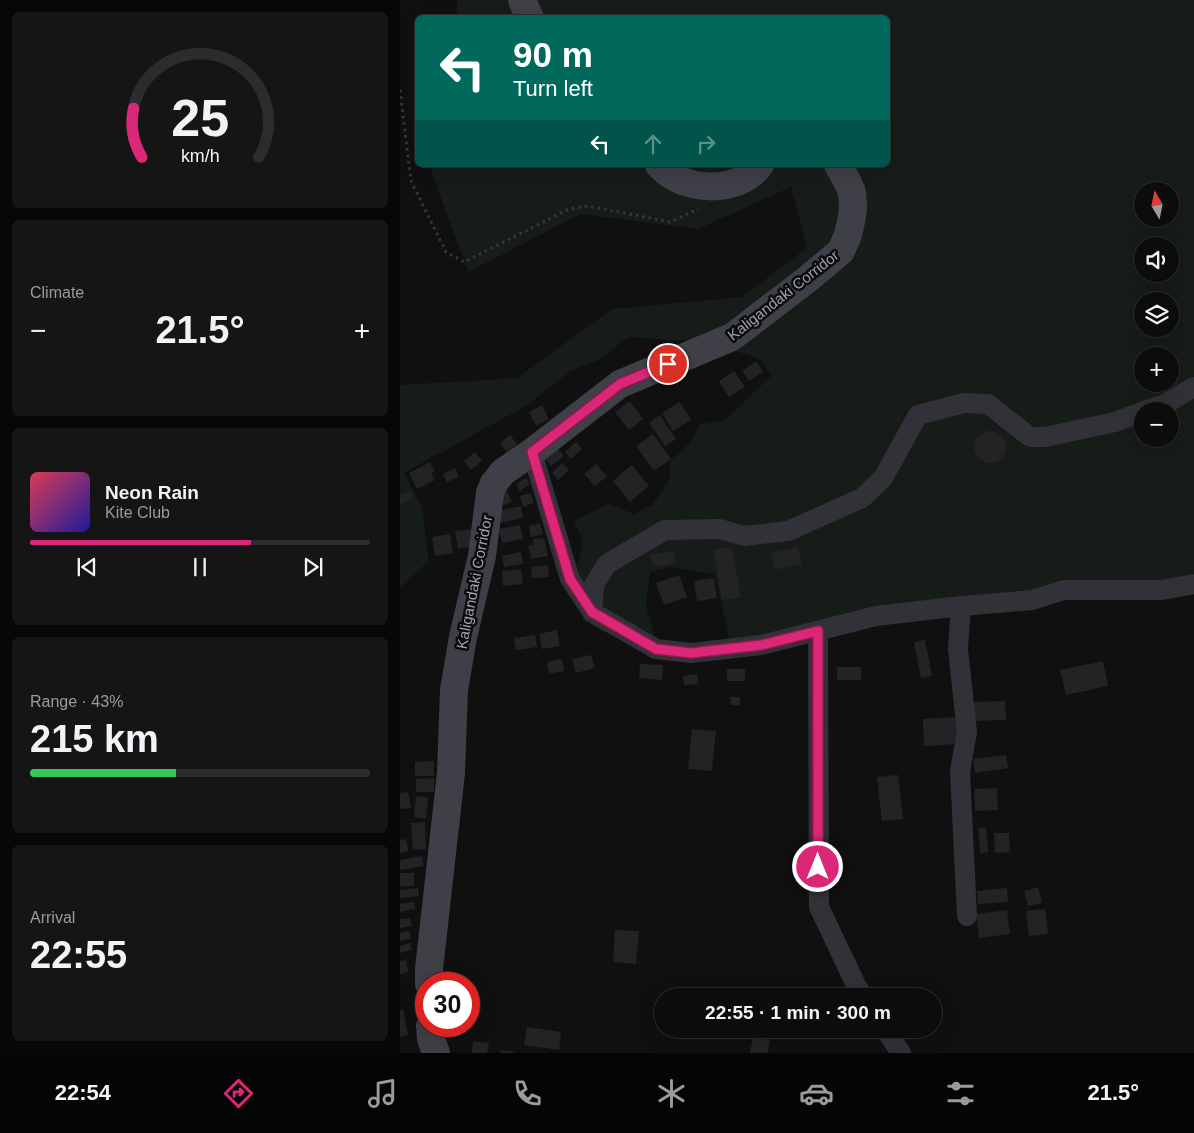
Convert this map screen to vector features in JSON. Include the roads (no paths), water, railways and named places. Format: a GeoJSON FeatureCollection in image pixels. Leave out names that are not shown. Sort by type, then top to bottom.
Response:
{"type":"FeatureCollection","features":[{"type":"Feature","properties":{"kind":"main road"},"geometry":{"type":"LineString","coordinates":[[522,0],[529,15]]}},
{"type":"Feature","properties":{"kind":"main road"},"geometry":{"type":"LineString","coordinates":[[660,167],[672,176],[689,183],[719,186],[738,182],[753,173],[758,167]]}},
{"type":"Feature","properties":{"kind":"main road","name":"Kaligandaki Corridor"},"geometry":{"type":"LineString","coordinates":[[429,972],[451,773],[454,690],[463,637],[482,556],[490,493],[494,483],[503,472],[620,384],[732,337],[809,278],[840,251],[848,235],[853,206],[852,192],[839,167]]}},
{"type":"Feature","properties":{"kind":"main road"},"geometry":{"type":"LineString","coordinates":[[431,1037],[436,1053]]}},
{"type":"Feature","properties":{"kind":"street"},"geometry":{"type":"LineString","coordinates":[[1168,402],[1194,387]]}},
{"type":"Feature","properties":{"kind":"street"},"geometry":{"type":"LineString","coordinates":[[592,612],[594,585],[607,564],[665,530],[720,530],[744,536],[788,530],[862,498],[883,478],[918,415],[964,403],[988,404],[1030,437],[1045,437],[1115,422],[1134,415]]}},
{"type":"Feature","properties":{"kind":"street"},"geometry":{"type":"LineString","coordinates":[[532,452],[570,579],[592,612],[656,649],[691,653],[762,645],[876,616],[1032,600],[1064,590],[1162,590],[1194,584]]}},
{"type":"Feature","properties":{"kind":"street"},"geometry":{"type":"LineString","coordinates":[[961,606],[958,649],[967,732],[960,771],[967,916]]}},
{"type":"Feature","properties":{"kind":"street"},"geometry":{"type":"LineString","coordinates":[[818,631],[819,907],[858,988]]}},
{"type":"Feature","properties":{"kind":"street"},"geometry":{"type":"LineString","coordinates":[[891,1038],[901,1053]]}}]}
